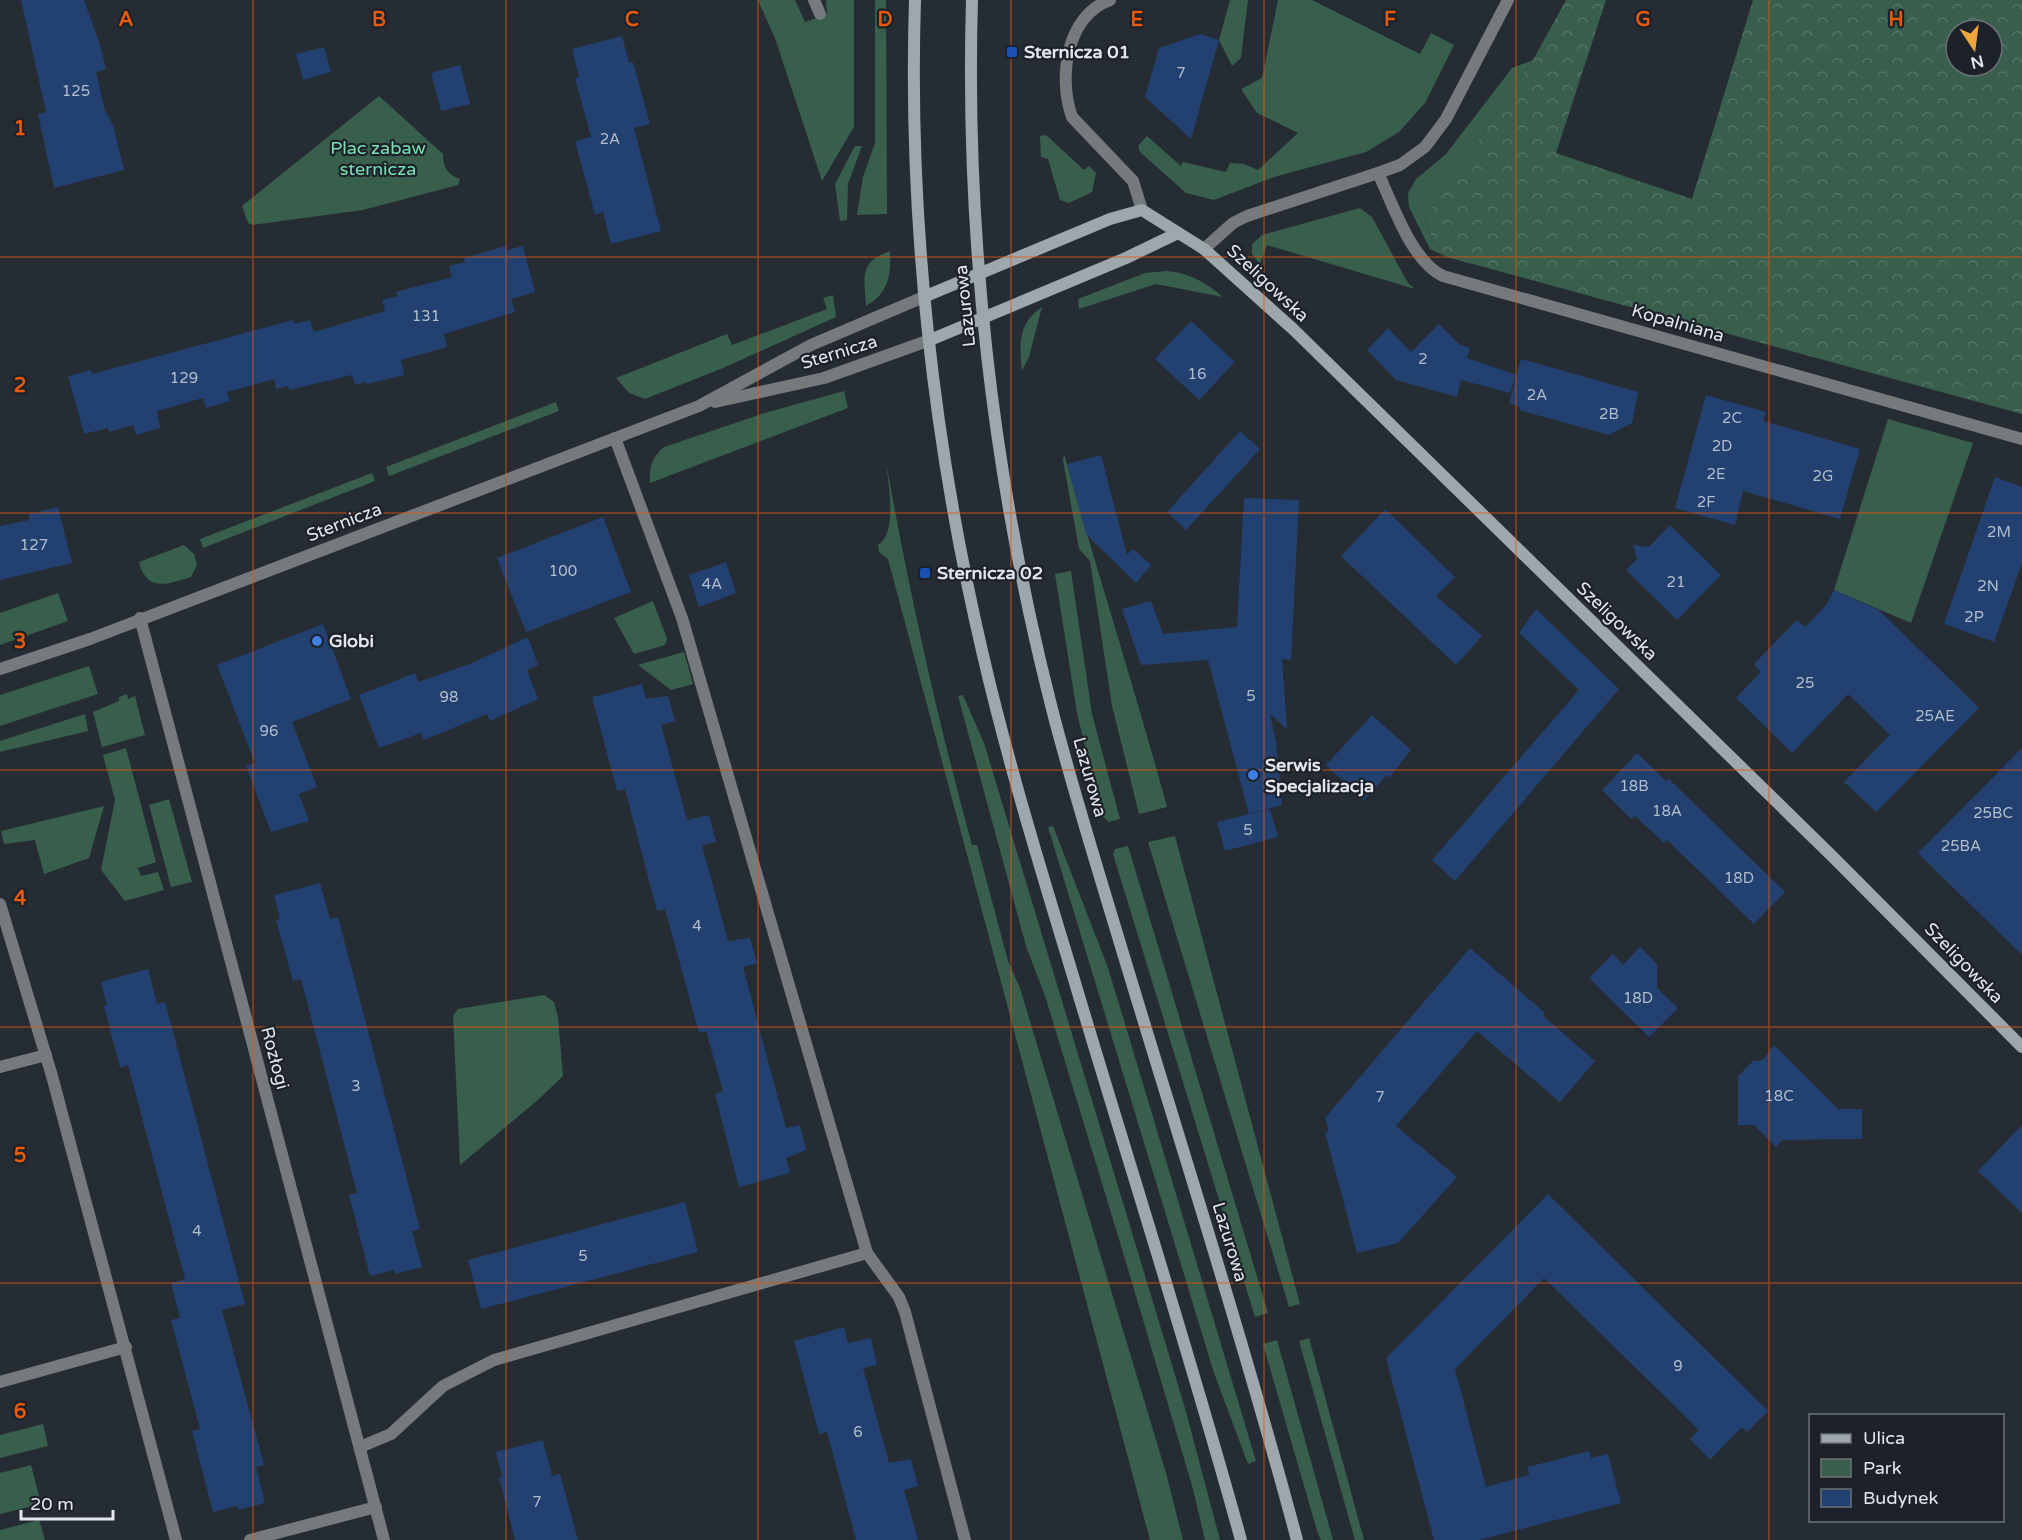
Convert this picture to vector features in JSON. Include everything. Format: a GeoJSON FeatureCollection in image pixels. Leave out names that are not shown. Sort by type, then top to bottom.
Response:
{"type":"FeatureCollection","features":[{"type":"Feature","properties":{"kind":"main road","name":"Lazurowa"},"geometry":{"type":"LineString","coordinates":[[915,0],[919,207],[926,296],[930,340],[964,563],[995,701],[1039,863],[1183,1338],[1241,1540]]}},
{"type":"Feature","properties":{"kind":"main road","name":"Lazurowa"},"geometry":{"type":"LineString","coordinates":[[972,0],[972,139],[984,317],[1009,499],[1052,709],[1264,1418],[1297,1540]]}},
{"type":"Feature","properties":{"kind":"main road"},"geometry":{"type":"LineString","coordinates":[[926,296],[1110,219],[1142,210]]}},
{"type":"Feature","properties":{"kind":"main road","name":"Szeligowska"},"geometry":{"type":"LineString","coordinates":[[1142,210],[1204,249],[1302,338],[1856,880],[2022,1047]]}},
{"type":"Feature","properties":{"kind":"main road"},"geometry":{"type":"LineString","coordinates":[[984,317],[1126,258],[1178,233]]}},
{"type":"Feature","properties":{"kind":"main road","name":"Sternicza"},"geometry":{"type":"LineString","coordinates":[[930,340],[984,317]]}},
{"type":"Feature","properties":{"kind":"street"},"geometry":{"type":"LineString","coordinates":[[814,0],[820,14]]}},
{"type":"Feature","properties":{"kind":"street"},"geometry":{"type":"LineString","coordinates":[[1110,0],[1100,4],[1084,19],[1075,36],[1065,70],[1068,106],[1072,117],[1133,181],[1142,210]]}},
{"type":"Feature","properties":{"kind":"street"},"geometry":{"type":"LineString","coordinates":[[1204,249],[1233,223],[1247,216],[1400,165],[1425,147],[1446,119],[1508,0]]}},
{"type":"Feature","properties":{"kind":"street","name":"Kopalniana"},"geometry":{"type":"LineString","coordinates":[[1378,173],[1413,245],[1430,268],[1443,276],[2022,439]]}},
{"type":"Feature","properties":{"kind":"street","name":"Sternicza"},"geometry":{"type":"LineString","coordinates":[[0,669],[90,639],[699,406],[811,345],[926,296]]}},
{"type":"Feature","properties":{"kind":"street","name":"Sternicza"},"geometry":{"type":"LineString","coordinates":[[699,406],[824,378],[930,340]]}},
{"type":"Feature","properties":{"kind":"street"},"geometry":{"type":"LineString","coordinates":[[615,438],[682,618],[867,1253],[899,1297],[905,1312],[965,1540]]}},
{"type":"Feature","properties":{"kind":"street","name":"Rozłogi"},"geometry":{"type":"LineString","coordinates":[[140,618],[384,1540]]}},
{"type":"Feature","properties":{"kind":"street"},"geometry":{"type":"LineString","coordinates":[[0,904],[46,1055],[176,1540]]}},
{"type":"Feature","properties":{"kind":"street"},"geometry":{"type":"LineString","coordinates":[[0,1067],[46,1055]]}},
{"type":"Feature","properties":{"kind":"street"},"geometry":{"type":"LineString","coordinates":[[360,1447],[391,1434],[443,1386],[494,1360],[867,1253]]}},
{"type":"Feature","properties":{"kind":"street"},"geometry":{"type":"LineString","coordinates":[[0,1382],[126,1347]]}},
{"type":"Feature","properties":{"kind":"street"},"geometry":{"type":"LineString","coordinates":[[250,1540],[376,1507]]}},
{"type":"Feature","properties":{"kind":"green space"},"geometry":{"type":"Polygon","coordinates":[[[758,0],[795,0],[805,22],[827,14],[826,0],[854,0],[854,127],[822,181],[776,41],[758,0]]]}},
{"type":"Feature","properties":{"kind":"green space"},"geometry":{"type":"Polygon","coordinates":[[[875,0],[886,0],[887,214],[857,215],[863,177],[875,143],[875,0]]]}},
{"type":"Feature","properties":{"kind":"green space"},"geometry":{"type":"Polygon","coordinates":[[[1230,0],[1248,0],[1241,58],[1232,66],[1219,40],[1230,0]]]}},
{"type":"Feature","properties":{"kind":"green space"},"geometry":{"type":"Polygon","coordinates":[[[1278,0],[1312,0],[1420,54],[1431,33],[1454,45],[1425,103],[1399,132],[1366,152],[1274,177],[1214,200],[1186,193],[1140,152],[1138,146],[1147,136],[1181,166],[1183,162],[1226,172],[1230,163],[1244,164],[1258,170],[1298,133],[1257,113],[1241,89],[1262,78],[1278,0]]]}},
{"type":"Feature","properties":{"kind":"green space"},"geometry":{"type":"Polygon","coordinates":[[[1566,0],[1606,0],[1556,153],[1692,199],[1753,0],[2022,0],[2022,414],[1447,257],[1433,242],[1425,218],[1533,60],[1566,0]]]}},
{"type":"Feature","properties":{"kind":"green space"},"geometry":{"type":"Polygon","coordinates":[[[1533,60],[1425,218],[1433,242],[1447,257],[1430,249],[1409,207],[1408,193],[1416,179],[1446,154],[1512,68],[1533,60]]]}},
{"type":"Feature","properties":{"kind":"green space","name":"Plac zabaw sternicza"},"geometry":{"type":"Polygon","coordinates":[[[379,96],[443,154],[447,170],[460,179],[458,185],[363,210],[253,225],[248,223],[242,206],[379,96]]]}},
{"type":"Feature","properties":{"kind":"green space"},"geometry":{"type":"Polygon","coordinates":[[[1046,135],[1084,170],[1089,166],[1096,173],[1092,192],[1069,203],[1060,200],[1048,159],[1041,157],[1040,136],[1046,135]]]}},
{"type":"Feature","properties":{"kind":"green space"},"geometry":{"type":"Polygon","coordinates":[[[855,146],[862,146],[848,184],[847,220],[840,221],[835,184],[855,146]]]}},
{"type":"Feature","properties":{"kind":"green space"},"geometry":{"type":"Polygon","coordinates":[[[1360,208],[1372,217],[1408,283],[1415,289],[1267,245],[1260,264],[1252,254],[1252,244],[1262,235],[1360,208]]]}},
{"type":"Feature","properties":{"kind":"green space"},"geometry":{"type":"Polygon","coordinates":[[[890,251],[887,283],[880,295],[866,306],[865,278],[868,265],[880,255],[890,251]]]}},
{"type":"Feature","properties":{"kind":"green space"},"geometry":{"type":"Polygon","coordinates":[[[1167,271],[1197,279],[1223,297],[1156,284],[1079,309],[1078,299],[1145,273],[1167,271]]]}},
{"type":"Feature","properties":{"kind":"green space"},"geometry":{"type":"Polygon","coordinates":[[[833,295],[836,317],[723,368],[645,399],[629,393],[616,378],[727,334],[732,345],[827,309],[823,298],[833,295]]]}},
{"type":"Feature","properties":{"kind":"green space"},"geometry":{"type":"Polygon","coordinates":[[[1042,307],[1029,357],[1022,371],[1020,352],[1024,327],[1034,313],[1042,307]]]}},
{"type":"Feature","properties":{"kind":"green space"},"geometry":{"type":"Polygon","coordinates":[[[844,391],[848,408],[650,483],[652,463],[664,447],[768,412],[844,391]]]}},
{"type":"Feature","properties":{"kind":"green space"},"geometry":{"type":"Polygon","coordinates":[[[556,402],[559,411],[389,476],[386,467],[556,402]]]}},
{"type":"Feature","properties":{"kind":"green space"},"geometry":{"type":"Polygon","coordinates":[[[1888,419],[1973,443],[1911,623],[1834,590],[1888,419]]]}},
{"type":"Feature","properties":{"kind":"green space"},"geometry":{"type":"Polygon","coordinates":[[[1064,454],[1167,807],[1139,814],[1112,706],[1090,561],[1079,549],[1063,460],[1064,454]]]}},
{"type":"Feature","properties":{"kind":"green space"},"geometry":{"type":"Polygon","coordinates":[[[886,462],[924,654],[972,845],[977,845],[1008,961],[1020,988],[1166,1473],[1183,1540],[1150,1540],[888,559],[879,552],[878,545],[884,539],[890,519],[886,462]]]}},
{"type":"Feature","properties":{"kind":"green space"},"geometry":{"type":"Polygon","coordinates":[[[372,473],[375,481],[203,548],[200,539],[372,473]]]}},
{"type":"Feature","properties":{"kind":"green space"},"geometry":{"type":"Polygon","coordinates":[[[184,545],[194,554],[197,565],[191,577],[167,584],[159,584],[147,578],[139,562],[184,545]]]}},
{"type":"Feature","properties":{"kind":"green space"},"geometry":{"type":"Polygon","coordinates":[[[1071,571],[1092,714],[1120,819],[1109,822],[1102,816],[1077,713],[1055,574],[1071,571]]]}},
{"type":"Feature","properties":{"kind":"green space"},"geometry":{"type":"Polygon","coordinates":[[[58,593],[68,621],[0,645],[0,613],[58,593]]]}},
{"type":"Feature","properties":{"kind":"green space"},"geometry":{"type":"Polygon","coordinates":[[[653,601],[667,639],[665,645],[634,654],[614,618],[653,601]]]}},
{"type":"Feature","properties":{"kind":"green space"},"geometry":{"type":"Polygon","coordinates":[[[684,652],[693,684],[671,690],[638,665],[684,652]]]}},
{"type":"Feature","properties":{"kind":"green space"},"geometry":{"type":"Polygon","coordinates":[[[89,666],[98,694],[0,726],[0,695],[89,666]]]}},
{"type":"Feature","properties":{"kind":"green space"},"geometry":{"type":"Polygon","coordinates":[[[127,694],[128,699],[135,696],[145,735],[102,747],[93,712],[119,701],[119,697],[127,694]]]}},
{"type":"Feature","properties":{"kind":"green space"},"geometry":{"type":"Polygon","coordinates":[[[963,695],[984,743],[1185,1408],[1220,1540],[1205,1540],[1193,1489],[1125,1259],[1046,999],[1026,946],[958,696],[963,695]]]}},
{"type":"Feature","properties":{"kind":"green space"},"geometry":{"type":"Polygon","coordinates":[[[85,714],[88,731],[0,752],[0,741],[85,714]]]}},
{"type":"Feature","properties":{"kind":"green space"},"geometry":{"type":"Polygon","coordinates":[[[126,748],[156,862],[138,868],[141,876],[158,872],[164,890],[125,901],[101,870],[115,800],[103,755],[126,748]]]}},
{"type":"Feature","properties":{"kind":"green space"},"geometry":{"type":"Polygon","coordinates":[[[169,799],[192,882],[171,887],[149,805],[169,799]]]}},
{"type":"Feature","properties":{"kind":"green space"},"geometry":{"type":"Polygon","coordinates":[[[104,806],[89,858],[44,874],[35,840],[4,844],[1,831],[104,806]]]}},
{"type":"Feature","properties":{"kind":"green space"},"geometry":{"type":"Polygon","coordinates":[[[1053,826],[1107,965],[1123,1017],[1256,1461],[1248,1464],[1214,1373],[1048,827],[1053,826]]]}},
{"type":"Feature","properties":{"kind":"green space"},"geometry":{"type":"Polygon","coordinates":[[[1175,836],[1300,1304],[1289,1307],[1148,842],[1175,836]]]}},
{"type":"Feature","properties":{"kind":"green space"},"geometry":{"type":"Polygon","coordinates":[[[1128,846],[1268,1313],[1255,1317],[1113,854],[1115,849],[1128,846]]]}},
{"type":"Feature","properties":{"kind":"green space"},"geometry":{"type":"Polygon","coordinates":[[[544,995],[554,1002],[558,1017],[563,1076],[460,1165],[453,1016],[458,1009],[544,995]]]}},
{"type":"Feature","properties":{"kind":"green space"},"geometry":{"type":"Polygon","coordinates":[[[1309,1338],[1364,1540],[1355,1540],[1299,1341],[1309,1338]]]}},
{"type":"Feature","properties":{"kind":"green space"},"geometry":{"type":"Polygon","coordinates":[[[1277,1340],[1333,1540],[1321,1540],[1318,1534],[1263,1344],[1277,1340]]]}},
{"type":"Feature","properties":{"kind":"green space"},"geometry":{"type":"Polygon","coordinates":[[[43,1424],[48,1446],[0,1458],[0,1435],[43,1424]]]}},
{"type":"Feature","properties":{"kind":"green space"},"geometry":{"type":"Polygon","coordinates":[[[31,1465],[41,1504],[0,1514],[0,1473],[31,1465]]]}},
{"type":"Feature","properties":{"kind":"green space"},"geometry":{"type":"Polygon","coordinates":[[[39,1520],[45,1540],[0,1540],[0,1530],[39,1520]]]}},
{"type":"Feature","properties":{"kind":"building"},"geometry":{"type":"Polygon","coordinates":[[[21,0],[84,0],[106,69],[96,72],[105,111],[113,125],[124,170],[54,188],[38,114],[46,112],[21,0]]]}},
{"type":"Feature","properties":{"kind":"building"},"geometry":{"type":"Polygon","coordinates":[[[1200,34],[1219,40],[1191,139],[1145,97],[1159,48],[1200,34]]]}},
{"type":"Feature","properties":{"kind":"building"},"geometry":{"type":"Polygon","coordinates":[[[622,36],[629,63],[633,62],[650,124],[634,128],[661,231],[611,244],[603,212],[595,215],[575,141],[591,137],[575,78],[579,77],[572,49],[622,36]]]}},
{"type":"Feature","properties":{"kind":"building"},"geometry":{"type":"Polygon","coordinates":[[[324,47],[331,72],[303,80],[296,54],[324,47]]]}},
{"type":"Feature","properties":{"kind":"building"},"geometry":{"type":"Polygon","coordinates":[[[460,65],[470,104],[441,111],[431,73],[460,65]]]}},
{"type":"Feature","properties":{"kind":"building"},"geometry":{"type":"Polygon","coordinates":[[[506,246],[507,250],[523,246],[535,292],[511,299],[515,312],[444,334],[447,347],[401,360],[404,375],[355,385],[352,375],[289,390],[288,386],[276,389],[274,379],[227,392],[230,401],[206,408],[203,398],[157,411],[160,428],[136,435],[133,425],[109,432],[108,428],[84,434],[68,376],[91,370],[92,374],[293,320],[294,324],[310,320],[314,332],[385,311],[382,300],[398,296],[396,292],[452,277],[449,266],[465,262],[464,258],[506,246]]]}},
{"type":"Feature","properties":{"kind":"building"},"geometry":{"type":"Polygon","coordinates":[[[1191,321],[1235,362],[1199,400],[1155,359],[1191,321]]]}},
{"type":"Feature","properties":{"kind":"building"},"geometry":{"type":"Polygon","coordinates":[[[1439,324],[1460,345],[1470,348],[1467,358],[1516,375],[1510,393],[1461,380],[1457,397],[1396,380],[1367,350],[1388,328],[1411,352],[1439,324]]]}},
{"type":"Feature","properties":{"kind":"building"},"geometry":{"type":"Polygon","coordinates":[[[1521,359],[1638,392],[1632,423],[1609,435],[1519,410],[1520,407],[1509,403],[1521,359]]]}},
{"type":"Feature","properties":{"kind":"building"},"geometry":{"type":"Polygon","coordinates":[[[1706,395],[1766,412],[1763,421],[1860,449],[1840,519],[1743,491],[1735,525],[1675,508],[1706,395]]]}},
{"type":"Feature","properties":{"kind":"building"},"geometry":{"type":"Polygon","coordinates":[[[1240,431],[1260,449],[1186,530],[1167,512],[1240,431]]]}},
{"type":"Feature","properties":{"kind":"building"},"geometry":{"type":"Polygon","coordinates":[[[1101,455],[1127,555],[1133,549],[1151,565],[1136,583],[1086,534],[1067,464],[1101,455]]]}},
{"type":"Feature","properties":{"kind":"building"},"geometry":{"type":"Polygon","coordinates":[[[1995,477],[2022,487],[2022,563],[1994,642],[1944,624],[1995,477]]]}},
{"type":"Feature","properties":{"kind":"building"},"geometry":{"type":"Polygon","coordinates":[[[1244,498],[1299,500],[1291,660],[1282,659],[1287,729],[1270,714],[1276,742],[1282,805],[1249,814],[1208,660],[1141,665],[1122,609],[1151,601],[1163,634],[1237,627],[1244,498]]]}},
{"type":"Feature","properties":{"kind":"building"},"geometry":{"type":"Polygon","coordinates":[[[58,507],[72,563],[0,580],[0,526],[29,520],[29,514],[58,507]]]}},
{"type":"Feature","properties":{"kind":"building"},"geometry":{"type":"Polygon","coordinates":[[[1385,509],[1455,577],[1436,596],[1482,636],[1456,665],[1341,556],[1385,509]]]}},
{"type":"Feature","properties":{"kind":"building"},"geometry":{"type":"Polygon","coordinates":[[[603,517],[631,592],[526,632],[497,558],[603,517]]]}},
{"type":"Feature","properties":{"kind":"building"},"geometry":{"type":"Polygon","coordinates":[[[1670,525],[1721,575],[1677,620],[1626,570],[1637,559],[1633,545],[1649,547],[1670,525]]]}},
{"type":"Feature","properties":{"kind":"building"},"geometry":{"type":"Polygon","coordinates":[[[726,562],[736,593],[699,607],[689,575],[726,562]]]}},
{"type":"Feature","properties":{"kind":"building"},"geometry":{"type":"Polygon","coordinates":[[[1834,590],[1879,610],[1979,708],[1876,812],[1844,782],[1890,735],[1848,694],[1792,753],[1736,698],[1761,672],[1754,664],[1797,620],[1805,627],[1826,605],[1834,590]]]}},
{"type":"Feature","properties":{"kind":"building"},"geometry":{"type":"Polygon","coordinates":[[[1536,609],[1619,689],[1455,881],[1432,860],[1579,690],[1519,633],[1536,609]]]}},
{"type":"Feature","properties":{"kind":"building"},"geometry":{"type":"Polygon","coordinates":[[[323,624],[351,699],[292,722],[317,787],[299,794],[309,821],[271,832],[246,766],[255,763],[217,665],[323,624]]]}},
{"type":"Feature","properties":{"kind":"building"},"geometry":{"type":"Polygon","coordinates":[[[528,637],[538,665],[527,670],[538,699],[490,721],[487,714],[424,740],[421,733],[379,748],[359,695],[415,673],[418,682],[472,663],[528,637]]]}},
{"type":"Feature","properties":{"kind":"building"},"geometry":{"type":"Polygon","coordinates":[[[642,684],[646,699],[668,696],[675,721],[661,725],[687,820],[709,815],[716,842],[702,845],[728,941],[750,938],[757,963],[743,967],[786,1128],[800,1125],[806,1150],[786,1158],[790,1173],[739,1187],[715,1094],[723,1091],[706,1031],[699,1033],[665,909],[657,911],[625,789],[617,791],[592,697],[642,684]]]}},
{"type":"Feature","properties":{"kind":"building"},"geometry":{"type":"Polygon","coordinates":[[[1372,715],[1411,750],[1390,777],[1387,775],[1364,800],[1326,765],[1372,715]]]}},
{"type":"Feature","properties":{"kind":"building"},"geometry":{"type":"Polygon","coordinates":[[[2022,748],[2022,955],[1918,853],[2022,748]]]}},
{"type":"Feature","properties":{"kind":"building"},"geometry":{"type":"Polygon","coordinates":[[[1637,753],[1666,781],[1669,779],[1785,892],[1754,924],[1667,840],[1664,843],[1635,816],[1631,819],[1602,790],[1637,753]]]}},
{"type":"Feature","properties":{"kind":"building"},"geometry":{"type":"Polygon","coordinates":[[[1270,809],[1278,837],[1225,851],[1217,822],[1270,809]]]}},
{"type":"Feature","properties":{"kind":"building"},"geometry":{"type":"Polygon","coordinates":[[[320,883],[330,919],[338,917],[420,1229],[412,1231],[422,1267],[395,1274],[394,1270],[370,1276],[349,1195],[357,1193],[301,979],[293,981],[276,920],[280,919],[274,895],[320,883]]]}},
{"type":"Feature","properties":{"kind":"building"},"geometry":{"type":"Polygon","coordinates":[[[1640,947],[1657,964],[1657,988],[1678,1008],[1649,1037],[1589,978],[1613,954],[1623,965],[1640,947]]]}},
{"type":"Feature","properties":{"kind":"building"},"geometry":{"type":"Polygon","coordinates":[[[1470,948],[1545,1013],[1543,1016],[1595,1061],[1560,1102],[1477,1031],[1396,1126],[1457,1177],[1398,1243],[1357,1253],[1325,1132],[1329,1131],[1325,1118],[1470,948]]]}},
{"type":"Feature","properties":{"kind":"building"},"geometry":{"type":"Polygon","coordinates":[[[148,969],[157,1004],[165,1002],[245,1304],[222,1310],[264,1465],[256,1467],[265,1503],[238,1510],[237,1506],[213,1512],[192,1431],[200,1429],[171,1320],[180,1318],[171,1283],[185,1279],[128,1065],[120,1068],[104,1006],[107,1005],[101,982],[148,969]]]}},
{"type":"Feature","properties":{"kind":"building"},"geometry":{"type":"Polygon","coordinates":[[[1774,1045],[1838,1109],[1862,1109],[1862,1139],[1782,1140],[1776,1147],[1754,1125],[1738,1125],[1738,1076],[1753,1061],[1763,1060],[1774,1045]]]}},
{"type":"Feature","properties":{"kind":"building"},"geometry":{"type":"Polygon","coordinates":[[[2022,1125],[2022,1213],[1978,1171],[2022,1125]]]}},
{"type":"Feature","properties":{"kind":"building"},"geometry":{"type":"Polygon","coordinates":[[[1548,1194],[1768,1411],[1747,1432],[1742,1427],[1710,1460],[1690,1439],[1699,1430],[1544,1278],[1455,1369],[1486,1487],[1529,1475],[1528,1467],[1589,1451],[1591,1458],[1608,1454],[1621,1503],[1479,1540],[1434,1540],[1386,1358],[1548,1194]]]}},
{"type":"Feature","properties":{"kind":"building"},"geometry":{"type":"Polygon","coordinates":[[[685,1202],[698,1252],[481,1309],[468,1260],[685,1202]]]}},
{"type":"Feature","properties":{"kind":"building"},"geometry":{"type":"Polygon","coordinates":[[[844,1327],[848,1343],[871,1338],[877,1365],[863,1368],[889,1463],[911,1459],[918,1486],[904,1490],[918,1540],[856,1540],[827,1432],[819,1434],[794,1341],[844,1327]]]}},
{"type":"Feature","properties":{"kind":"building"},"geometry":{"type":"Polygon","coordinates":[[[543,1440],[552,1476],[560,1474],[578,1540],[515,1540],[499,1477],[502,1477],[496,1452],[543,1440]]]}},
{"type":"Feature","properties":{"kind":"place","name":"Sternicza 01"},"geometry":{"type":"Point","coordinates":[1012,52]}},
{"type":"Feature","properties":{"kind":"place","name":"Sternicza 02"},"geometry":{"type":"Point","coordinates":[925,573]}},
{"type":"Feature","properties":{"kind":"place","name":"Globi"},"geometry":{"type":"Point","coordinates":[317,641]}},
{"type":"Feature","properties":{"kind":"place","name":"Serwis Specjalizacja"},"geometry":{"type":"Point","coordinates":[1253,775]}}]}
